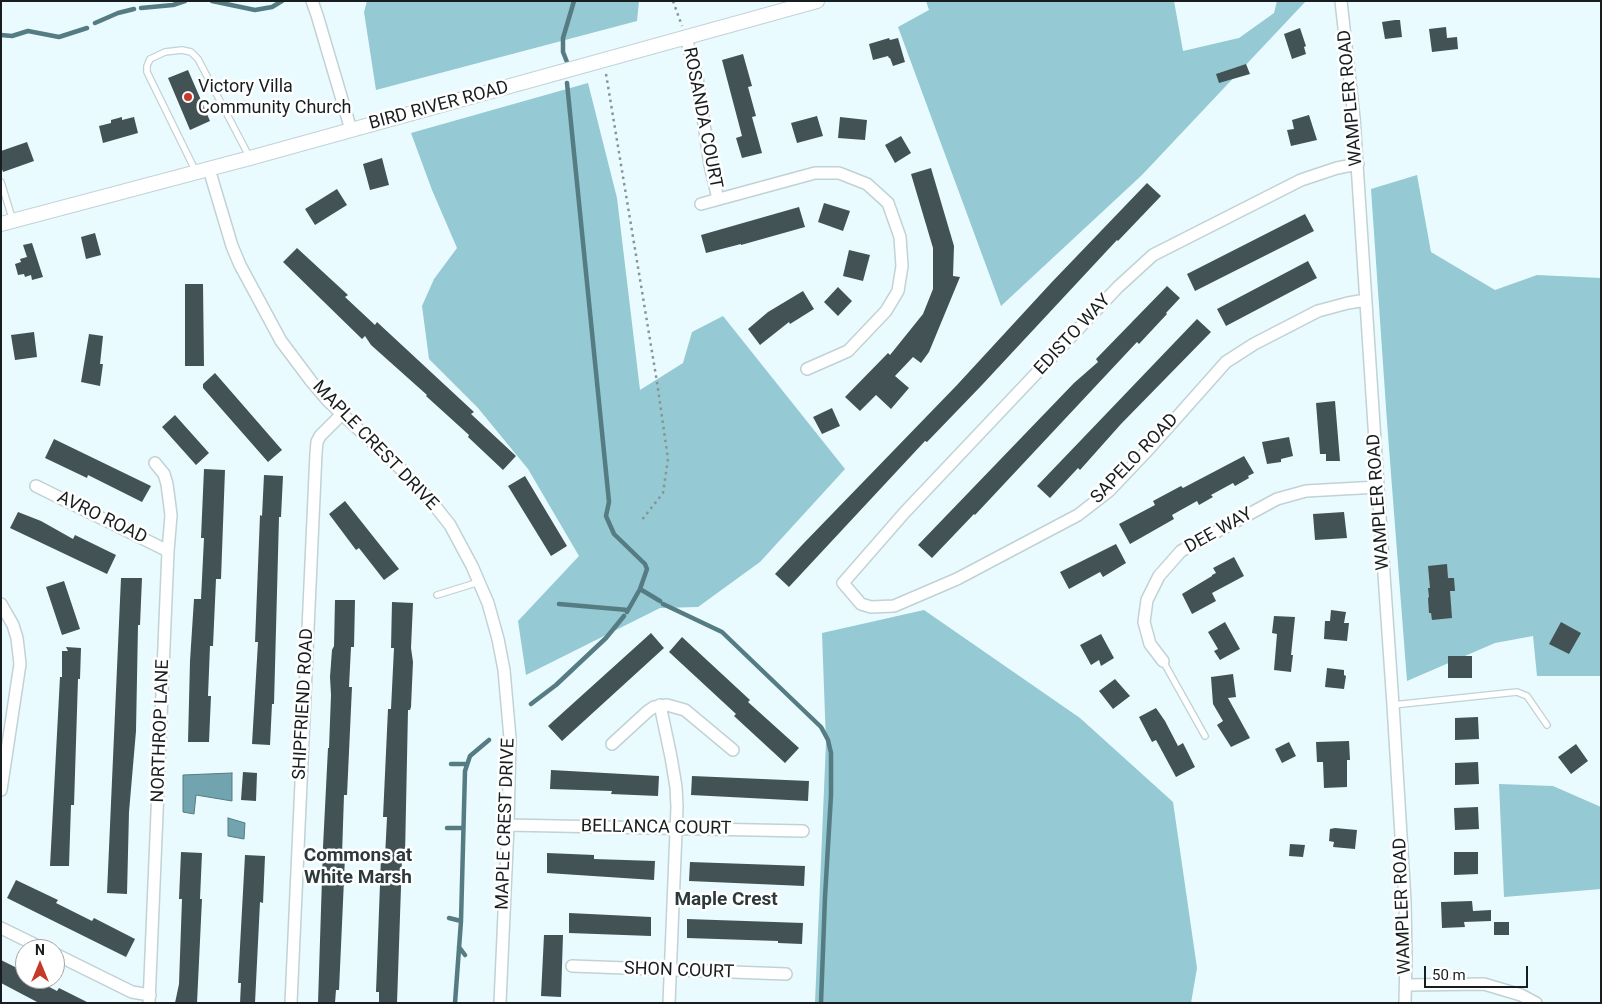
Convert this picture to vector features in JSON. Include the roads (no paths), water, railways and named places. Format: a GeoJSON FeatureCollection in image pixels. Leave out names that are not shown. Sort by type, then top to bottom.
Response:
{"type":"FeatureCollection","features":[{"type":"Feature","properties":{"kind":"street"},"geometry":{"type":"LineString","coordinates":[[312,1],[318,15],[350,130]]}},
{"type":"Feature","properties":{"kind":"street","name":"BIRD RIVER ROAD"},"geometry":{"type":"LineString","coordinates":[[7,222],[250,158],[817,1]]}},
{"type":"Feature","properties":{"kind":"street","name":"WAMPLER ROAD"},"geometry":{"type":"LineString","coordinates":[[1341,1],[1350,67],[1358,164],[1393,705],[1405,901],[1405,1003]]}},
{"type":"Feature","properties":{"kind":"street","name":"ROSANDA COURT"},"geometry":{"type":"LineString","coordinates":[[686,38],[697,77],[710,165],[718,200]]}},
{"type":"Feature","properties":{"kind":"street","name":"EDISTO WAY"},"geometry":{"type":"LineString","coordinates":[[843,583],[905,512],[1118,287],[1153,255],[1301,180],[1337,168],[1358,164]]}},
{"type":"Feature","properties":{"kind":"street","name":"MAPLE CREST DRIVE"},"geometry":{"type":"LineString","coordinates":[[203,170],[249,285],[281,341],[311,381],[342,414],[432,501],[450,525],[472,566],[488,603],[504,670],[510,738],[500,1003]]}},
{"type":"Feature","properties":{"kind":"street","name":"ROSANDA COURT"},"geometry":{"type":"LineString","coordinates":[[701,204],[815,173],[839,173],[867,184],[888,203],[900,238],[902,266],[898,290],[886,311],[848,351],[807,369]]}},
{"type":"Feature","properties":{"kind":"street","name":"SAPELO ROAD"},"geometry":{"type":"LineString","coordinates":[[843,583],[861,604],[871,608],[894,606],[957,579],[1078,515],[1108,491],[1146,452],[1217,370],[1231,358],[1318,311],[1366,300]]}},
{"type":"Feature","properties":{"kind":"street","name":"SHIPFRIEND ROAD"},"geometry":{"type":"LineString","coordinates":[[291,1003],[316,453],[317,442],[320,436],[342,414]]}},
{"type":"Feature","properties":{"kind":"street","name":"NORTHROP LANE"},"geometry":{"type":"LineString","coordinates":[[150,999],[171,514],[170,497],[164,474],[155,463]]}},
{"type":"Feature","properties":{"kind":"street","name":"AVRO ROAD"},"geometry":{"type":"LineString","coordinates":[[36,486],[168,551]]}},
{"type":"Feature","properties":{"kind":"street","name":"DEE WAY"},"geometry":{"type":"LineString","coordinates":[[1163,661],[1150,644],[1144,622],[1147,600],[1159,576],[1181,551],[1277,498],[1306,491],[1378,486]]}},
{"type":"Feature","properties":{"kind":"street"},"geometry":{"type":"LineString","coordinates":[[1,604],[8,614],[17,638],[20,664],[1,790]]}},
{"type":"Feature","properties":{"kind":"street"},"geometry":{"type":"LineString","coordinates":[[612,744],[648,710],[660,705],[685,710],[733,750]]}},
{"type":"Feature","properties":{"kind":"street"},"geometry":{"type":"LineString","coordinates":[[660,705],[676,787],[677,829],[669,1003]]}},
{"type":"Feature","properties":{"kind":"street","name":"BELLANCA COURT"},"geometry":{"type":"LineString","coordinates":[[508,825],[803,831]]}},
{"type":"Feature","properties":{"kind":"street"},"geometry":{"type":"LineString","coordinates":[[1,928],[24,939]]}},
{"type":"Feature","properties":{"kind":"street"},"geometry":{"type":"LineString","coordinates":[[65,959],[150,999]]}},
{"type":"Feature","properties":{"kind":"street","name":"SHON COURT"},"geometry":{"type":"LineString","coordinates":[[572,966],[786,974]]}},
{"type":"Feature","properties":{"kind":"street"},"geometry":{"type":"LineString","coordinates":[[1406,985],[1484,984],[1521,995],[1536,1003]]}},
{"type":"Feature","properties":{"kind":"lane"},"geometry":{"type":"LineString","coordinates":[[203,170],[147,72],[150,59],[165,52],[182,50],[191,52],[198,59],[250,158]]}},
{"type":"Feature","properties":{"kind":"lane"},"geometry":{"type":"LineString","coordinates":[[1,182],[7,222]]}},
{"type":"Feature","properties":{"kind":"lane"},"geometry":{"type":"LineString","coordinates":[[437,595],[479,582]]}},
{"type":"Feature","properties":{"kind":"lane"},"geometry":{"type":"LineString","coordinates":[[1163,661],[1205,736]]}},
{"type":"Feature","properties":{"kind":"lane"},"geometry":{"type":"LineString","coordinates":[[1393,705],[1517,692],[1527,696],[1547,725]]}},
{"type":"Feature","properties":{"kind":"waterway"},"geometry":{"type":"LineString","coordinates":[[141,8],[173,5],[185,1]]}},
{"type":"Feature","properties":{"kind":"waterway"},"geometry":{"type":"LineString","coordinates":[[212,1],[255,10],[272,7],[282,1]]}},
{"type":"Feature","properties":{"kind":"waterway"},"geometry":{"type":"LineString","coordinates":[[567,62],[563,52],[563,38],[574,1]]}},
{"type":"Feature","properties":{"kind":"waterway"},"geometry":{"type":"LineString","coordinates":[[95,23],[118,13],[134,9]]}},
{"type":"Feature","properties":{"kind":"waterway"},"geometry":{"type":"LineString","coordinates":[[1,35],[12,36],[28,31],[59,37],[87,28]]}},
{"type":"Feature","properties":{"kind":"waterway"},"geometry":{"type":"LineString","coordinates":[[567,83],[609,502],[606,516],[614,534],[645,564],[647,569],[640,589],[627,612]]}},
{"type":"Feature","properties":{"kind":"waterway"},"geometry":{"type":"LineString","coordinates":[[640,589],[660,601]]}},
{"type":"Feature","properties":{"kind":"waterway"},"geometry":{"type":"LineString","coordinates":[[559,604],[628,610]]}},
{"type":"Feature","properties":{"kind":"waterway"},"geometry":{"type":"LineString","coordinates":[[663,604],[722,632],[821,727],[828,740],[831,753],[831,795],[821,1003]]}},
{"type":"Feature","properties":{"kind":"waterway"},"geometry":{"type":"LineString","coordinates":[[531,704],[556,685],[606,638],[624,616]]}},
{"type":"Feature","properties":{"kind":"waterway"},"geometry":{"type":"LineString","coordinates":[[455,1003],[461,921],[465,771],[470,756],[489,740]]}},
{"type":"Feature","properties":{"kind":"waterway"},"geometry":{"type":"LineString","coordinates":[[451,764],[467,764]]}},
{"type":"Feature","properties":{"kind":"waterway"},"geometry":{"type":"LineString","coordinates":[[447,828],[463,828]]}},
{"type":"Feature","properties":{"kind":"waterway"},"geometry":{"type":"LineString","coordinates":[[449,918],[461,921]]}},
{"type":"Feature","properties":{"kind":"waterway"},"geometry":{"type":"LineString","coordinates":[[459,947],[465,955]]}},
{"type":"Feature","properties":{"kind":"place","name":"Victory Villa Community Church"},"geometry":{"type":"Point","coordinates":[188,97]}},
{"type":"Feature","properties":{"kind":"district","name":"Commons at White Marsh"},"geometry":{"type":"Point","coordinates":[358,867]}},
{"type":"Feature","properties":{"kind":"district","name":"Maple Crest"},"geometry":{"type":"Point","coordinates":[726,900]}}]}
